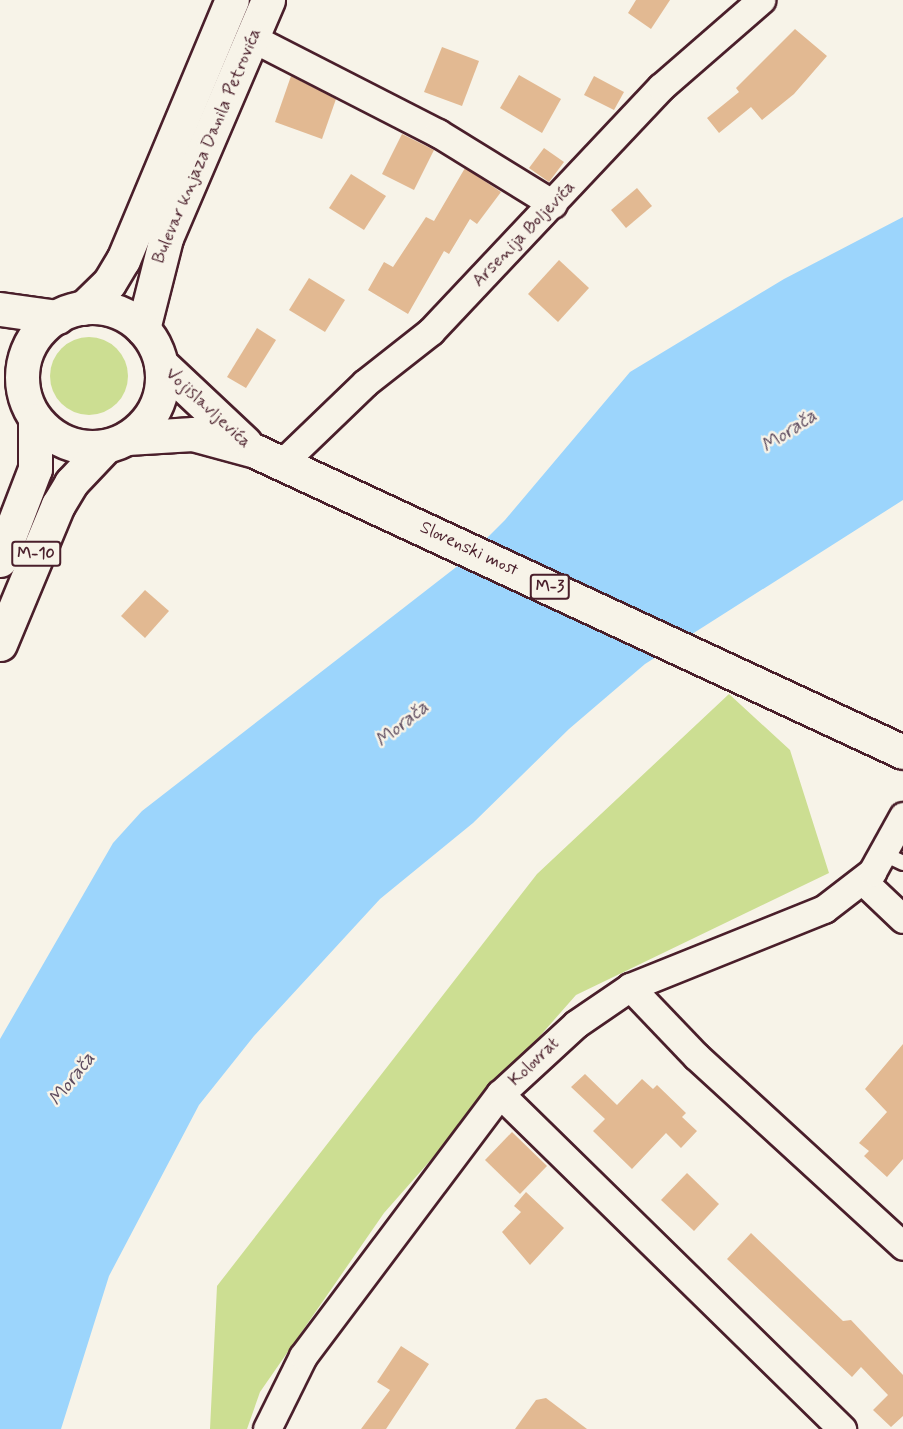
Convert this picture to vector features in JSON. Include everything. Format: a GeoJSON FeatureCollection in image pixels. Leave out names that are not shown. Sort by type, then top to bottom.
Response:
{"type":"FeatureCollection","features":[{"type":"Feature","properties":{"kind":"main road","name":"Bulevar knjaza Danila Petrovića"},"geometry":{"type":"LineString","coordinates":[[70,312],[109,283],[123,260],[232,0]]}},
{"type":"Feature","properties":{"kind":"main road","name":"Bulevar knjaza Danila Petrovića"},"geometry":{"type":"LineString","coordinates":[[143,329],[166,238],[268,0]]}},
{"type":"Feature","properties":{"kind":"main road","name":"M-3"},"geometry":{"type":"LineString","coordinates":[[0,309],[122,313],[143,329],[161,364]]}},
{"type":"Feature","properties":{"kind":"main road"},"geometry":{"type":"LineString","coordinates":[[35,420],[11,370],[30,344],[70,312]]}},
{"type":"Feature","properties":{"kind":"main road"},"geometry":{"type":"LineString","coordinates":[[116,442],[156,407],[161,364]]}},
{"type":"Feature","properties":{"kind":"main road","name":"Vojislavljevića"},"geometry":{"type":"LineString","coordinates":[[161,364],[282,463]]}},
{"type":"Feature","properties":{"kind":"main road","name":"M-3"},"geometry":{"type":"LineString","coordinates":[[35,420],[66,443],[116,442]]}},
{"type":"Feature","properties":{"kind":"main road","name":"M-10"},"geometry":{"type":"LineString","coordinates":[[0,560],[35,469],[35,420]]}},
{"type":"Feature","properties":{"kind":"main road","name":"Vojislavljevića"},"geometry":{"type":"LineString","coordinates":[[116,442],[193,434],[282,463]]}},
{"type":"Feature","properties":{"kind":"main road","name":"M-10"},"geometry":{"type":"LineString","coordinates":[[0,644],[58,505],[70,483],[116,442]]}},
{"type":"Feature","properties":{"kind":"main road","name":"Slovenski most"},"geometry":{"type":"LineString","coordinates":[[282,463],[903,752]]}},
{"type":"Feature","properties":{"kind":"street","name":"Arsenija Boljevića"},"geometry":{"type":"LineString","coordinates":[[282,463],[365,383],[430,331],[553,204],[661,87],[761,0]]}},
{"type":"Feature","properties":{"kind":"street"},"geometry":{"type":"LineString","coordinates":[[252,38],[438,133],[553,204]]}},
{"type":"Feature","properties":{"kind":"street","name":"Kolovrat"},"geometry":{"type":"LineString","coordinates":[[267,1429],[303,1356],[500,1094],[576,1024],[630,987],[784,928],[824,909],[894,859],[903,816]]}},
{"type":"Feature","properties":{"kind":"street"},"geometry":{"type":"LineString","coordinates":[[863,881],[903,919]]}},
{"type":"Feature","properties":{"kind":"street"},"geometry":{"type":"LineString","coordinates":[[630,987],[696,1056],[903,1246]]}},
{"type":"Feature","properties":{"kind":"street"},"geometry":{"type":"LineString","coordinates":[[500,1094],[842,1429]]}},
{"type":"Feature","properties":{"kind":"green space"},"geometry":{"type":"Polygon","coordinates":[[[89,337],[104,340],[117,348],[125,361],[128,376],[125,391],[117,404],[104,412],[89,415],[74,412],[61,404],[53,391],[50,376],[53,361],[61,348],[74,340],[89,337]]]}},
{"type":"Feature","properties":{"kind":"green space"},"geometry":{"type":"Polygon","coordinates":[[[729,694],[790,750],[829,873],[576,995],[384,1213],[260,1392],[247,1429],[210,1429],[217,1286],[537,874],[729,694]]]}},
{"type":"Feature","properties":{"kind":"water","name":"Morača"},"geometry":{"type":"Polygon","coordinates":[[[903,217],[903,500],[645,664],[569,729],[473,823],[380,899],[254,1036],[199,1105],[109,1276],[61,1429],[0,1429],[0,1039],[113,843],[142,811],[464,561],[505,520],[630,372],[784,279],[903,217]]]}},
{"type":"Feature","properties":{"kind":"building"},"geometry":{"type":"Polygon","coordinates":[[[636,0],[670,0],[651,29],[628,13],[636,0]]]}},
{"type":"Feature","properties":{"kind":"building"},"geometry":{"type":"Polygon","coordinates":[[[795,29],[827,56],[794,94],[762,120],[751,107],[719,133],[707,118],[739,92],[736,88],[795,29]]]}},
{"type":"Feature","properties":{"kind":"building"},"geometry":{"type":"Polygon","coordinates":[[[442,47],[479,61],[462,106],[424,92],[442,47]]]}},
{"type":"Feature","properties":{"kind":"building"},"geometry":{"type":"Polygon","coordinates":[[[519,75],[561,99],[542,133],[500,108],[519,75]]]}},
{"type":"Feature","properties":{"kind":"building"},"geometry":{"type":"Polygon","coordinates":[[[291,76],[336,99],[322,139],[275,122],[291,76]]]}},
{"type":"Feature","properties":{"kind":"building"},"geometry":{"type":"Polygon","coordinates":[[[594,76],[624,92],[614,110],[584,95],[594,76]]]}},
{"type":"Feature","properties":{"kind":"building"},"geometry":{"type":"Polygon","coordinates":[[[402,134],[434,150],[414,190],[382,174],[402,134]]]}},
{"type":"Feature","properties":{"kind":"building"},"geometry":{"type":"Polygon","coordinates":[[[544,148],[564,162],[549,182],[529,168],[544,148]]]}},
{"type":"Feature","properties":{"kind":"building"},"geometry":{"type":"Polygon","coordinates":[[[465,168],[501,192],[477,224],[470,219],[449,254],[444,251],[408,314],[368,290],[384,262],[393,267],[426,217],[434,221],[465,168]]]}},
{"type":"Feature","properties":{"kind":"building"},"geometry":{"type":"Polygon","coordinates":[[[351,174],[386,196],[364,230],[329,208],[351,174]]]}},
{"type":"Feature","properties":{"kind":"building"},"geometry":{"type":"Polygon","coordinates":[[[637,188],[652,206],[626,228],[611,210],[637,188]]]}},
{"type":"Feature","properties":{"kind":"building"},"geometry":{"type":"Polygon","coordinates":[[[559,260],[589,288],[558,322],[528,294],[559,260]]]}},
{"type":"Feature","properties":{"kind":"building"},"geometry":{"type":"Polygon","coordinates":[[[309,278],[345,300],[325,332],[289,310],[309,278]]]}},
{"type":"Feature","properties":{"kind":"building"},"geometry":{"type":"Polygon","coordinates":[[[257,328],[276,340],[246,388],[227,377],[257,328]]]}},
{"type":"Feature","properties":{"kind":"building"},"geometry":{"type":"Polygon","coordinates":[[[145,590],[169,611],[145,638],[121,616],[145,590]]]}},
{"type":"Feature","properties":{"kind":"building"},"geometry":{"type":"Polygon","coordinates":[[[903,1044],[903,1159],[887,1177],[864,1156],[869,1151],[859,1143],[887,1112],[865,1089],[903,1044]]]}},
{"type":"Feature","properties":{"kind":"building"},"geometry":{"type":"Polygon","coordinates":[[[585,1074],[617,1105],[642,1079],[653,1089],[657,1085],[686,1113],[682,1117],[697,1131],[681,1148],[666,1133],[632,1169],[593,1131],[605,1119],[571,1087],[585,1074]]]}},
{"type":"Feature","properties":{"kind":"building"},"geometry":{"type":"Polygon","coordinates":[[[512,1132],[547,1166],[520,1194],[485,1160],[512,1132]]]}},
{"type":"Feature","properties":{"kind":"building"},"geometry":{"type":"Polygon","coordinates":[[[687,1173],[719,1204],[694,1231],[661,1200],[687,1173]]]}},
{"type":"Feature","properties":{"kind":"building"},"geometry":{"type":"Polygon","coordinates":[[[526,1192],[564,1228],[530,1265],[502,1232],[521,1212],[514,1206],[526,1192]]]}},
{"type":"Feature","properties":{"kind":"building"},"geometry":{"type":"Polygon","coordinates":[[[751,1233],[843,1321],[851,1320],[903,1375],[903,1416],[891,1427],[873,1410],[888,1395],[861,1367],[852,1377],[727,1259],[751,1233]]]}},
{"type":"Feature","properties":{"kind":"building"},"geometry":{"type":"Polygon","coordinates":[[[401,1346],[429,1364],[386,1429],[361,1429],[390,1390],[377,1382],[401,1346]]]}},
{"type":"Feature","properties":{"kind":"building"},"geometry":{"type":"Polygon","coordinates":[[[546,1398],[587,1429],[515,1429],[536,1400],[546,1398]]]}}]}
